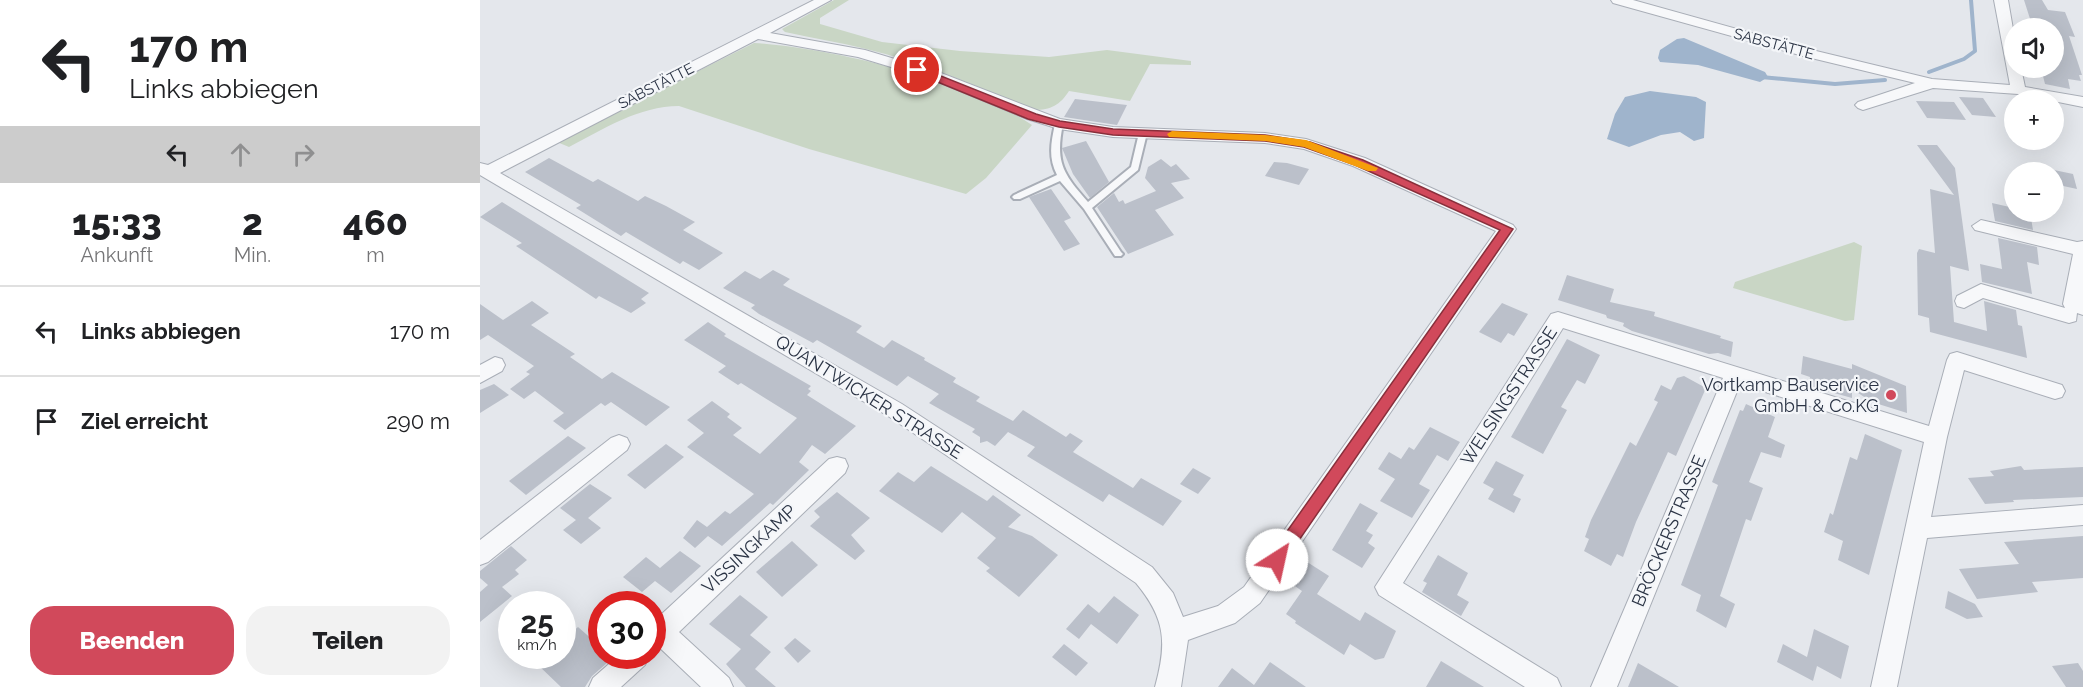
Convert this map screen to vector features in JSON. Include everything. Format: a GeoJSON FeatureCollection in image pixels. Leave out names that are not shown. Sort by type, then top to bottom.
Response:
{"type":"FeatureCollection","features":[{"type":"Feature","properties":{"kind":"street","name":"SABSTÄTTE"},"geometry":{"type":"LineString","coordinates":[[484,170],[824,0]]}},
{"type":"Feature","properties":{"kind":"street","name":"SABSTÄTTE"},"geometry":{"type":"LineString","coordinates":[[1618,0],[1797,50],[1932,83]]}},
{"type":"Feature","properties":{"kind":"street"},"geometry":{"type":"LineString","coordinates":[[1863,105],[1932,83],[2018,90],[2001,0]]}},
{"type":"Feature","properties":{"kind":"street"},"geometry":{"type":"LineString","coordinates":[[758,35],[860,53],[936,76],[1032,116],[1059,124],[1143,133],[1265,138],[1306,144],[1359,162],[1507,229],[1252,595],[1242,605],[1216,620],[1176,631]]}},
{"type":"Feature","properties":{"kind":"street"},"geometry":{"type":"LineString","coordinates":[[2064,98],[2083,102]]}},
{"type":"Feature","properties":{"kind":"street","name":"QUANTWICKER STRASSE"},"geometry":{"type":"LineString","coordinates":[[484,170],[896,410],[1144,575],[1163,594],[1176,631],[1176,652],[1168,687]]}},
{"type":"Feature","properties":{"kind":"street"},"geometry":{"type":"LineString","coordinates":[[1964,301],[1981,291],[2073,313],[2083,248],[1981,225]]}},
{"type":"Feature","properties":{"kind":"street","name":"WELSINGSTRASSE"},"geometry":{"type":"LineString","coordinates":[[1548,687],[1387,587],[1558,319],[1936,437]]}},
{"type":"Feature","properties":{"kind":"street"},"geometry":{"type":"LineString","coordinates":[[1884,687],[1936,437],[1957,360],[2055,391]]}},
{"type":"Feature","properties":{"kind":"street","name":"BRÖCKERSTRASSE"},"geometry":{"type":"LineString","coordinates":[[1604,687],[1734,375]]}},
{"type":"Feature","properties":{"kind":"street"},"geometry":{"type":"LineString","coordinates":[[480,554],[619,444]]}},
{"type":"Feature","properties":{"kind":"street","name":"VISSINGKAMP"},"geometry":{"type":"LineString","coordinates":[[666,628],[837,466]]}},
{"type":"Feature","properties":{"kind":"street"},"geometry":{"type":"LineString","coordinates":[[1917,528],[2083,515]]}},
{"type":"Feature","properties":{"kind":"street","name":"VISSINGKAMP"},"geometry":{"type":"LineString","coordinates":[[666,643],[720,687]]}},
{"type":"Feature","properties":{"kind":"street"},"geometry":{"type":"LineString","coordinates":[[602,687],[622,669]]}},
{"type":"Feature","properties":{"kind":"lane"},"geometry":{"type":"LineString","coordinates":[[1059,124],[1053,148],[1061,177],[1087,207],[1118,254]]}},
{"type":"Feature","properties":{"kind":"lane"},"geometry":{"type":"LineString","coordinates":[[1087,207],[1135,168],[1143,133]]}},
{"type":"Feature","properties":{"kind":"lane"},"geometry":{"type":"LineString","coordinates":[[1017,197],[1061,177]]}},
{"type":"Feature","properties":{"kind":"green space"},"geometry":{"type":"Polygon","coordinates":[[[834,0],[849,0],[820,18],[820,24],[882,42],[960,51],[1049,57],[1107,50],[1191,61],[1191,65],[1150,64],[1130,101],[1069,91],[1055,106],[1034,110],[909,61],[785,32],[782,29],[834,0]]]}},
{"type":"Feature","properties":{"kind":"green space"},"geometry":{"type":"Polygon","coordinates":[[[754,43],[821,52],[899,69],[973,94],[1032,125],[986,178],[966,194],[809,149],[679,106],[636,114],[569,147],[557,142],[754,43]]]}},
{"type":"Feature","properties":{"kind":"green space"},"geometry":{"type":"Polygon","coordinates":[[[1854,242],[1862,246],[1854,320],[1845,321],[1733,288],[1735,282],[1854,242]]]}},
{"type":"Feature","properties":{"kind":"water"},"geometry":{"type":"Polygon","coordinates":[[[1684,38],[1765,72],[1768,77],[1760,82],[1698,65],[1660,62],[1658,58],[1660,50],[1677,39],[1684,38]]]}},
{"type":"Feature","properties":{"kind":"water"},"geometry":{"type":"Polygon","coordinates":[[[1650,91],[1696,97],[1706,102],[1704,138],[1694,141],[1680,132],[1661,135],[1629,147],[1607,139],[1615,114],[1625,97],[1650,91]]]}},
{"type":"Feature","properties":{"kind":"building"},"geometry":{"type":"Polygon","coordinates":[[[2024,0],[2042,0],[2048,10],[2065,12],[2075,37],[2069,36],[2082,75],[2079,75],[2081,81],[2068,79],[2070,89],[2045,84],[2044,78],[2064,78],[2064,18],[2030,18],[2024,0]]]}},
{"type":"Feature","properties":{"kind":"building"},"geometry":{"type":"Polygon","coordinates":[[[1959,97],[1983,98],[1996,117],[1972,115],[1959,97]]]}},
{"type":"Feature","properties":{"kind":"building"},"geometry":{"type":"Polygon","coordinates":[[[1075,99],[1127,105],[1117,125],[1064,117],[1075,99]]]}},
{"type":"Feature","properties":{"kind":"building"},"geometry":{"type":"Polygon","coordinates":[[[1916,101],[1954,102],[1966,120],[1927,118],[1916,101]]]}},
{"type":"Feature","properties":{"kind":"building"},"geometry":{"type":"Polygon","coordinates":[[[1086,141],[1109,182],[1090,198],[1073,174],[1062,148],[1086,141]]]}},
{"type":"Feature","properties":{"kind":"building"},"geometry":{"type":"Polygon","coordinates":[[[1917,145],[1937,145],[1955,168],[1969,271],[1950,266],[1954,322],[1987,331],[1984,301],[2016,310],[2018,325],[2022,326],[2027,358],[1930,332],[1929,318],[1918,315],[1917,253],[1919,249],[1935,253],[1930,189],[1954,195],[1917,145]]]}},
{"type":"Feature","properties":{"kind":"building"},"geometry":{"type":"Polygon","coordinates":[[[549,158],[593,182],[598,179],[638,201],[645,196],[666,206],[695,222],[683,230],[723,253],[699,270],[683,261],[680,264],[626,232],[621,236],[576,208],[581,205],[525,172],[549,158]]]}},
{"type":"Feature","properties":{"kind":"building"},"geometry":{"type":"Polygon","coordinates":[[[1161,159],[1171,167],[1176,164],[1190,179],[1171,183],[1184,198],[1155,210],[1174,235],[1128,254],[1097,207],[1114,193],[1119,202],[1123,200],[1125,204],[1156,191],[1145,178],[1148,167],[1161,159]]]}},
{"type":"Feature","properties":{"kind":"building"},"geometry":{"type":"Polygon","coordinates":[[[1274,162],[1309,169],[1299,185],[1265,176],[1274,162]]]}},
{"type":"Feature","properties":{"kind":"building"},"geometry":{"type":"Polygon","coordinates":[[[2064,172],[2073,174],[2077,189],[2064,186],[2064,172]]]}},
{"type":"Feature","properties":{"kind":"building"},"geometry":{"type":"Polygon","coordinates":[[[1051,189],[1071,218],[1064,221],[1080,244],[1064,251],[1029,197],[1051,189]]]}},
{"type":"Feature","properties":{"kind":"building"},"geometry":{"type":"Polygon","coordinates":[[[502,202],[649,293],[641,299],[646,303],[631,313],[599,296],[596,299],[516,246],[522,243],[480,217],[502,202]]]}},
{"type":"Feature","properties":{"kind":"building"},"geometry":{"type":"Polygon","coordinates":[[[1992,203],[2004,206],[2004,222],[2032,222],[2033,230],[1995,221],[1992,203]]]}},
{"type":"Feature","properties":{"kind":"building"},"geometry":{"type":"Polygon","coordinates":[[[1998,238],[2037,247],[2039,265],[2027,262],[2032,294],[1982,282],[1980,264],[2002,269],[1998,238]]]}},
{"type":"Feature","properties":{"kind":"building"},"geometry":{"type":"Polygon","coordinates":[[[773,270],[790,279],[783,285],[862,326],[856,332],[884,348],[892,340],[956,378],[953,382],[980,397],[976,401],[1013,421],[1023,410],[1066,437],[1070,433],[1083,441],[1073,452],[1133,488],[1141,478],[1182,501],[1163,526],[1109,494],[1103,502],[1027,456],[1035,447],[1008,432],[995,446],[987,441],[980,443],[980,437],[972,432],[975,429],[929,403],[939,394],[908,376],[897,386],[817,340],[813,343],[759,314],[751,308],[755,305],[723,288],[745,271],[760,279],[773,270]]]}},
{"type":"Feature","properties":{"kind":"building"},"geometry":{"type":"Polygon","coordinates":[[[1567,275],[1614,289],[1610,302],[1655,312],[1654,316],[1721,336],[1720,338],[1733,342],[1731,357],[1718,353],[1709,354],[1632,331],[1623,326],[1624,323],[1607,318],[1606,315],[1558,300],[1567,275]]]}},
{"type":"Feature","properties":{"kind":"building"},"geometry":{"type":"Polygon","coordinates":[[[532,301],[549,313],[531,325],[575,354],[570,357],[602,379],[612,372],[670,407],[646,426],[611,402],[605,406],[601,403],[565,430],[553,421],[564,413],[535,391],[524,399],[510,389],[530,374],[526,372],[534,366],[488,335],[480,340],[480,304],[503,320],[532,301]]]}},
{"type":"Feature","properties":{"kind":"building"},"geometry":{"type":"Polygon","coordinates":[[[1502,303],[1528,314],[1514,336],[1508,333],[1501,343],[1479,332],[1502,303]]]}},
{"type":"Feature","properties":{"kind":"building"},"geometry":{"type":"Polygon","coordinates":[[[708,322],[726,334],[724,336],[811,386],[808,389],[811,391],[807,395],[856,426],[825,454],[812,445],[799,462],[809,470],[773,505],[770,503],[722,546],[708,536],[695,548],[683,538],[697,520],[707,527],[725,511],[730,514],[754,494],[687,447],[704,433],[687,420],[712,401],[730,414],[727,417],[742,428],[733,435],[760,454],[797,418],[741,383],[738,385],[718,372],[726,366],[684,340],[708,322]]]}},
{"type":"Feature","properties":{"kind":"building"},"geometry":{"type":"Polygon","coordinates":[[[1567,339],[1600,355],[1585,384],[1577,380],[1561,407],[1567,410],[1543,454],[1511,437],[1567,339]]]}},
{"type":"Feature","properties":{"kind":"building"},"geometry":{"type":"Polygon","coordinates":[[[1803,356],[1852,369],[1852,364],[1906,386],[1907,413],[1872,402],[1852,389],[1852,398],[1809,386],[1810,377],[1801,374],[1803,356]]]}},
{"type":"Feature","properties":{"kind":"building"},"geometry":{"type":"Polygon","coordinates":[[[1684,376],[1706,388],[1676,456],[1668,452],[1636,522],[1623,557],[1617,554],[1611,566],[1584,551],[1589,539],[1585,537],[1591,520],[1630,442],[1636,446],[1658,402],[1654,400],[1661,385],[1671,390],[1677,378],[1684,376]]]}},
{"type":"Feature","properties":{"kind":"building"},"geometry":{"type":"Polygon","coordinates":[[[494,384],[509,395],[480,413],[480,390],[494,384]]]}},
{"type":"Feature","properties":{"kind":"building"},"geometry":{"type":"Polygon","coordinates":[[[1746,404],[1775,417],[1768,437],[1785,445],[1781,458],[1761,452],[1749,482],[1763,488],[1751,521],[1746,519],[1720,596],[1735,604],[1726,628],[1696,611],[1701,595],[1681,585],[1718,485],[1712,482],[1740,410],[1743,411],[1746,404]]]}},
{"type":"Feature","properties":{"kind":"building"},"geometry":{"type":"Polygon","coordinates":[[[1430,427],[1460,442],[1448,461],[1437,455],[1419,484],[1430,490],[1412,518],[1380,501],[1395,479],[1378,469],[1389,452],[1401,459],[1409,447],[1414,450],[1430,427]]]}},
{"type":"Feature","properties":{"kind":"building"},"geometry":{"type":"Polygon","coordinates":[[[1865,434],[1902,450],[1869,575],[1838,560],[1843,541],[1824,532],[1830,513],[1833,515],[1850,457],[1857,460],[1865,434]]]}},
{"type":"Feature","properties":{"kind":"building"},"geometry":{"type":"Polygon","coordinates":[[[568,436],[586,448],[526,495],[509,481],[568,436]]]}},
{"type":"Feature","properties":{"kind":"building"},"geometry":{"type":"Polygon","coordinates":[[[666,444],[684,457],[645,489],[627,475],[666,444]]]}},
{"type":"Feature","properties":{"kind":"building"},"geometry":{"type":"Polygon","coordinates":[[[1496,461],[1524,475],[1513,495],[1521,499],[1514,513],[1488,499],[1494,489],[1483,483],[1496,461]]]}},
{"type":"Feature","properties":{"kind":"building"},"geometry":{"type":"Polygon","coordinates":[[[931,466],[987,501],[993,495],[1021,515],[1008,527],[1032,536],[1058,555],[1019,597],[986,571],[990,568],[977,558],[996,538],[962,512],[942,533],[879,491],[898,472],[914,482],[931,466]]]}},
{"type":"Feature","properties":{"kind":"building"},"geometry":{"type":"Polygon","coordinates":[[[2021,466],[2024,470],[2083,467],[2083,497],[2013,500],[2014,502],[1985,504],[1968,478],[1994,476],[1990,471],[2021,466]]]}},
{"type":"Feature","properties":{"kind":"building"},"geometry":{"type":"Polygon","coordinates":[[[1193,468],[1211,478],[1198,494],[1180,484],[1193,468]]]}},
{"type":"Feature","properties":{"kind":"building"},"geometry":{"type":"Polygon","coordinates":[[[590,484],[612,498],[588,518],[601,528],[581,544],[563,530],[576,520],[560,508],[590,484]]]}},
{"type":"Feature","properties":{"kind":"building"},"geometry":{"type":"Polygon","coordinates":[[[837,492],[870,518],[851,535],[865,551],[855,560],[810,526],[820,517],[814,511],[837,492]]]}},
{"type":"Feature","properties":{"kind":"building"},"geometry":{"type":"Polygon","coordinates":[[[1360,503],[1378,513],[1366,531],[1373,535],[1368,543],[1375,548],[1362,568],[1332,550],[1360,503]]]}},
{"type":"Feature","properties":{"kind":"building"},"geometry":{"type":"Polygon","coordinates":[[[2083,536],[2083,578],[2032,582],[2038,592],[1977,599],[1959,569],[2019,564],[2004,542],[2083,536]]]}},
{"type":"Feature","properties":{"kind":"building"},"geometry":{"type":"Polygon","coordinates":[[[792,541],[818,565],[782,597],[756,572],[792,541]]]}},
{"type":"Feature","properties":{"kind":"building"},"geometry":{"type":"Polygon","coordinates":[[[511,546],[527,560],[515,570],[519,574],[502,587],[506,591],[498,591],[498,607],[480,622],[480,592],[488,585],[480,578],[480,571],[511,546]]]}},
{"type":"Feature","properties":{"kind":"building"},"geometry":{"type":"Polygon","coordinates":[[[680,551],[701,566],[671,593],[655,581],[641,591],[623,577],[646,557],[660,568],[680,551]]]}},
{"type":"Feature","properties":{"kind":"building"},"geometry":{"type":"Polygon","coordinates":[[[1438,555],[1468,573],[1457,595],[1469,602],[1461,616],[1422,592],[1427,583],[1423,581],[1438,555]]]}},
{"type":"Feature","properties":{"kind":"building"},"geometry":{"type":"Polygon","coordinates":[[[1304,560],[1329,576],[1317,594],[1360,621],[1365,612],[1396,631],[1384,658],[1375,660],[1350,644],[1344,655],[1295,623],[1296,621],[1286,614],[1302,591],[1289,582],[1304,560]]]}},
{"type":"Feature","properties":{"kind":"building"},"geometry":{"type":"Polygon","coordinates":[[[1948,591],[1975,604],[1983,617],[1967,619],[1945,608],[1948,591]]]}},
{"type":"Feature","properties":{"kind":"building"},"geometry":{"type":"Polygon","coordinates":[[[740,595],[768,617],[750,635],[771,652],[755,669],[776,687],[746,687],[726,664],[741,649],[709,624],[740,595]]]}},
{"type":"Feature","properties":{"kind":"building"},"geometry":{"type":"Polygon","coordinates":[[[1114,596],[1139,615],[1117,644],[1091,624],[1079,639],[1066,629],[1088,604],[1099,613],[1114,596]]]}},
{"type":"Feature","properties":{"kind":"building"},"geometry":{"type":"Polygon","coordinates":[[[578,627],[588,636],[588,669],[600,669],[585,687],[561,687],[542,669],[576,669],[576,629],[578,627]]]}},
{"type":"Feature","properties":{"kind":"building"},"geometry":{"type":"Polygon","coordinates":[[[1814,629],[1849,646],[1841,679],[1817,666],[1813,681],[1777,662],[1783,644],[1807,657],[1814,629]]]}},
{"type":"Feature","properties":{"kind":"building"},"geometry":{"type":"Polygon","coordinates":[[[795,638],[811,651],[798,663],[784,648],[795,638]]]}},
{"type":"Feature","properties":{"kind":"building"},"geometry":{"type":"Polygon","coordinates":[[[1064,644],[1088,663],[1076,676],[1052,657],[1064,644]]]}},
{"type":"Feature","properties":{"kind":"building"},"geometry":{"type":"Polygon","coordinates":[[[1441,661],[1484,687],[1426,687],[1441,661]]]}},
{"type":"Feature","properties":{"kind":"building"},"geometry":{"type":"Polygon","coordinates":[[[1270,662],[1306,687],[1218,687],[1232,668],[1254,685],[1270,662]]]}},
{"type":"Feature","properties":{"kind":"building"},"geometry":{"type":"Polygon","coordinates":[[[1638,663],[1679,687],[1628,687],[1638,663]]]}},
{"type":"Feature","properties":{"kind":"building"},"geometry":{"type":"Polygon","coordinates":[[[2078,663],[2083,671],[2083,687],[2066,687],[2052,666],[2078,663]]]}},
{"type":"Feature","properties":{"kind":"waterway"},"geometry":{"type":"LineString","coordinates":[[1929,72],[1964,59],[1975,51],[1971,0]]}},
{"type":"Feature","properties":{"kind":"waterway"},"geometry":{"type":"LineString","coordinates":[[1761,77],[1835,84],[1885,80]]}},
{"type":"Feature","properties":{"kind":"slow traffic"},"geometry":{"type":"LineString","coordinates":[[1172,134],[1265,138],[1306,144],[1372,168]]}},
{"type":"Feature","properties":{"kind":"place","name":"Vortkamp Bauservice GmbH & Co.KG"},"geometry":{"type":"Point","coordinates":[1891,395]}},
{"type":"Feature","properties":{"kind":"route"},"geometry":{"type":"LineString","coordinates":[[917,70],[1032,116],[1059,124],[1113,132],[1265,138],[1306,144],[1359,162],[1507,229],[1277,560]]}}]}
